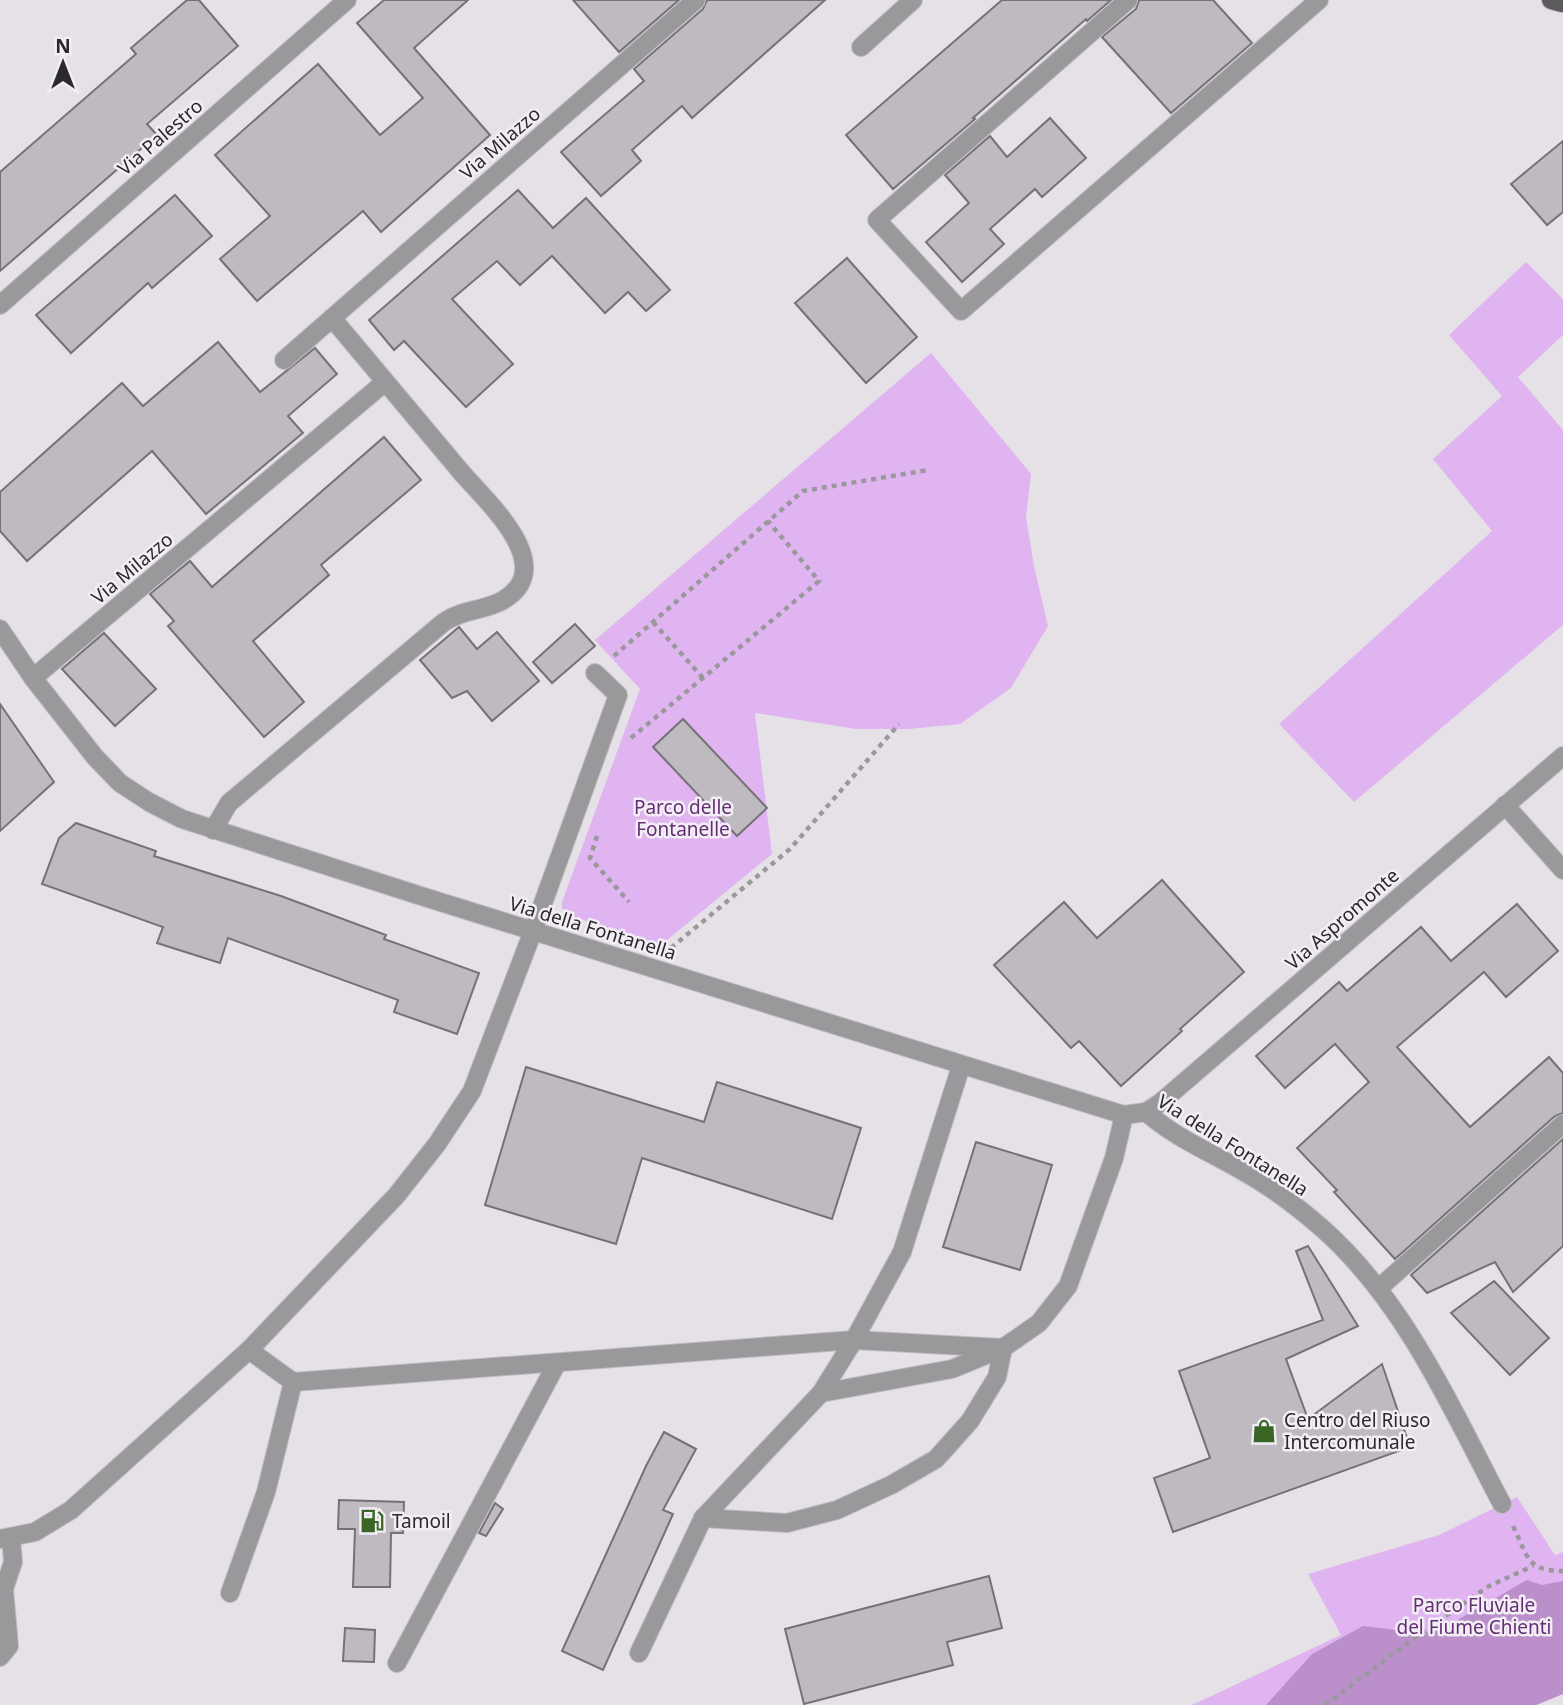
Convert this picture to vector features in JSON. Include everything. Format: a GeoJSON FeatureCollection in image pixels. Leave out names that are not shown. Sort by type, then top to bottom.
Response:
{"type":"FeatureCollection","features":[{"type":"Feature","properties":{"kind":"street","name":"Via Palestro"},"geometry":{"type":"LineString","coordinates":[[0,305],[347,0]]}},
{"type":"Feature","properties":{"kind":"street","name":"Via Milazzo"},"geometry":{"type":"LineString","coordinates":[[284,360],[696,0]]}},
{"type":"Feature","properties":{"kind":"street"},"geometry":{"type":"LineString","coordinates":[[862,47],[913,0]]}},
{"type":"Feature","properties":{"kind":"street"},"geometry":{"type":"LineString","coordinates":[[1128,0],[877,220],[961,311],[1319,0]]}},
{"type":"Feature","properties":{"kind":"street"},"geometry":{"type":"LineString","coordinates":[[213,830],[229,803],[444,622],[456,614],[496,604],[507,598],[518,586],[524,572],[525,560],[510,530],[332,318]]}},
{"type":"Feature","properties":{"kind":"street","name":"Via Milazzo"},"geometry":{"type":"LineString","coordinates":[[33,678],[386,382]]}},
{"type":"Feature","properties":{"kind":"street","name":"Via della Fontanella"},"geometry":{"type":"LineString","coordinates":[[0,629],[33,678],[95,757],[120,783],[182,819],[961,1066],[1124,1115],[1146,1112],[1162,1126],[1240,1169],[1290,1203],[1324,1229],[1379,1288],[1419,1347],[1502,1504]]}},
{"type":"Feature","properties":{"kind":"street"},"geometry":{"type":"LineString","coordinates":[[0,1657],[9,1646],[2,1589],[13,1562],[5,1538],[35,1532],[71,1510],[249,1350],[396,1196],[437,1144],[472,1091],[618,695],[594,673]]}},
{"type":"Feature","properties":{"kind":"street","name":"Via Aspromonte"},"geometry":{"type":"LineString","coordinates":[[1146,1112],[1160,1103],[1563,756]]}},
{"type":"Feature","properties":{"kind":"street"},"geometry":{"type":"LineString","coordinates":[[1505,805],[1563,870]]}},
{"type":"Feature","properties":{"kind":"street"},"geometry":{"type":"LineString","coordinates":[[639,1653],[703,1518],[821,1393],[854,1340],[902,1252],[961,1066]]}},
{"type":"Feature","properties":{"kind":"street"},"geometry":{"type":"LineString","coordinates":[[821,1393],[952,1370],[1003,1348],[1039,1324],[1068,1286],[1114,1158],[1124,1115]]}},
{"type":"Feature","properties":{"kind":"street"},"geometry":{"type":"LineString","coordinates":[[1379,1288],[1563,1124]]}},
{"type":"Feature","properties":{"kind":"street"},"geometry":{"type":"LineString","coordinates":[[249,1350],[293,1382],[854,1340],[1003,1348]]}},
{"type":"Feature","properties":{"kind":"street"},"geometry":{"type":"LineString","coordinates":[[703,1518],[787,1522],[837,1510],[891,1485],[936,1459],[970,1421],[997,1377],[1003,1348]]}},
{"type":"Feature","properties":{"kind":"street"},"geometry":{"type":"LineString","coordinates":[[397,1663],[557,1363]]}},
{"type":"Feature","properties":{"kind":"street"},"geometry":{"type":"LineString","coordinates":[[230,1593],[266,1492],[293,1382]]}},
{"type":"Feature","properties":{"kind":"path"},"geometry":{"type":"LineString","coordinates":[[612,658],[803,491],[928,470]]}},
{"type":"Feature","properties":{"kind":"path"},"geometry":{"type":"LineString","coordinates":[[626,742],[819,581],[768,521]]}},
{"type":"Feature","properties":{"kind":"path"},"geometry":{"type":"LineString","coordinates":[[653,622],[704,678]]}},
{"type":"Feature","properties":{"kind":"path"},"geometry":{"type":"LineString","coordinates":[[650,968],[680,939],[790,849],[899,724]]}},
{"type":"Feature","properties":{"kind":"path"},"geometry":{"type":"LineString","coordinates":[[598,833],[590,858],[629,902]]}},
{"type":"Feature","properties":{"kind":"path"},"geometry":{"type":"LineString","coordinates":[[1502,1504],[1533,1566],[1543,1571],[1563,1571]]}},
{"type":"Feature","properties":{"kind":"path"},"geometry":{"type":"LineString","coordinates":[[1325,1705],[1477,1594],[1533,1566]]}},
{"type":"Feature","properties":{"kind":"green space"},"geometry":{"type":"Polygon","coordinates":[[[1526,262],[1563,299],[1563,335],[1518,377],[1563,430],[1563,625],[1354,802],[1279,724],[1492,531],[1433,459],[1502,396],[1449,335],[1526,262]]]}},
{"type":"Feature","properties":{"kind":"green space","name":"Parco delle Fontanelle"},"geometry":{"type":"Polygon","coordinates":[[[931,353],[1031,474],[1026,517],[1048,626],[1011,688],[960,724],[909,729],[856,729],[755,713],[772,854],[661,945],[571,916],[562,908],[562,902],[640,689],[595,640],[931,353]]]}},
{"type":"Feature","properties":{"kind":"green space","name":"Parco Fluviale del Fiume Chienti"},"geometry":{"type":"Polygon","coordinates":[[[1517,1497],[1555,1555],[1563,1552],[1563,1694],[1536,1705],[1192,1705],[1341,1635],[1308,1574],[1439,1535],[1517,1497]]]}},
{"type":"Feature","properties":{"kind":"green space"},"geometry":{"type":"Polygon","coordinates":[[[1527,1580],[1542,1585],[1563,1581],[1563,1694],[1536,1705],[1266,1705],[1312,1654],[1363,1626],[1421,1633],[1440,1630],[1527,1580]]]}},
{"type":"Feature","properties":{"kind":"building"},"geometry":{"type":"Polygon","coordinates":[[[187,0],[199,0],[238,46],[147,124],[157,135],[0,271],[0,172],[136,54],[131,48],[187,0]]]}},
{"type":"Feature","properties":{"kind":"building"},"geometry":{"type":"Polygon","coordinates":[[[384,0],[468,0],[414,48],[490,135],[381,232],[363,211],[257,301],[220,259],[270,216],[215,155],[318,64],[380,135],[423,98],[357,23],[384,0]]]}},
{"type":"Feature","properties":{"kind":"building"},"geometry":{"type":"Polygon","coordinates":[[[573,0],[679,0],[619,52],[573,0]]]}},
{"type":"Feature","properties":{"kind":"building"},"geometry":{"type":"Polygon","coordinates":[[[707,0],[825,0],[692,118],[682,106],[632,150],[641,161],[601,196],[561,152],[644,81],[634,69],[703,9],[707,0]]]}},
{"type":"Feature","properties":{"kind":"building"},"geometry":{"type":"Polygon","coordinates":[[[1002,0],[1111,0],[893,189],[846,135],[1002,0]]]}},
{"type":"Feature","properties":{"kind":"building"},"geometry":{"type":"Polygon","coordinates":[[[1139,0],[1213,0],[1252,43],[1171,113],[1102,37],[1136,9],[1139,0]]]}},
{"type":"Feature","properties":{"kind":"building"},"geometry":{"type":"Polygon","coordinates":[[[1050,118],[1086,158],[1042,197],[1035,189],[990,229],[1004,244],[962,282],[926,242],[969,203],[945,175],[990,136],[1007,157],[1050,118]]]}},
{"type":"Feature","properties":{"kind":"building"},"geometry":{"type":"Polygon","coordinates":[[[1563,141],[1563,212],[1547,225],[1511,184],[1563,141]]]}},
{"type":"Feature","properties":{"kind":"building"},"geometry":{"type":"Polygon","coordinates":[[[518,190],[553,228],[586,198],[670,290],[646,311],[628,292],[605,313],[552,256],[520,285],[497,261],[452,299],[513,364],[466,407],[404,341],[394,350],[369,320],[518,190]]]}},
{"type":"Feature","properties":{"kind":"building"},"geometry":{"type":"Polygon","coordinates":[[[175,195],[212,236],[152,288],[148,283],[71,353],[36,315],[175,195]]]}},
{"type":"Feature","properties":{"kind":"building"},"geometry":{"type":"Polygon","coordinates":[[[847,258],[917,337],[866,383],[795,303],[847,258]]]}},
{"type":"Feature","properties":{"kind":"building"},"geometry":{"type":"Polygon","coordinates":[[[218,342],[260,392],[315,348],[337,374],[288,416],[303,433],[206,514],[152,451],[27,561],[0,531],[0,492],[122,383],[143,406],[218,342]]]}},
{"type":"Feature","properties":{"kind":"building"},"geometry":{"type":"Polygon","coordinates":[[[384,437],[421,480],[321,565],[329,575],[253,641],[304,702],[264,737],[168,626],[174,621],[150,594],[190,561],[212,587],[384,437]]]}},
{"type":"Feature","properties":{"kind":"building"},"geometry":{"type":"Polygon","coordinates":[[[575,624],[595,646],[552,683],[533,662],[575,624]]]}},
{"type":"Feature","properties":{"kind":"building"},"geometry":{"type":"Polygon","coordinates":[[[459,627],[477,649],[497,632],[539,681],[492,721],[467,691],[452,698],[420,660],[459,627]]]}},
{"type":"Feature","properties":{"kind":"building"},"geometry":{"type":"Polygon","coordinates":[[[104,633],[156,689],[115,726],[62,669],[104,633]]]}},
{"type":"Feature","properties":{"kind":"building"},"geometry":{"type":"Polygon","coordinates":[[[0,704],[54,782],[0,831],[0,704]]]}},
{"type":"Feature","properties":{"kind":"building"},"geometry":{"type":"Polygon","coordinates":[[[683,719],[767,808],[737,836],[653,747],[683,719]]]}},
{"type":"Feature","properties":{"kind":"building"},"geometry":{"type":"Polygon","coordinates":[[[76,823],[156,851],[154,856],[281,896],[386,935],[384,939],[479,973],[457,1034],[394,1012],[398,1000],[228,938],[220,963],[157,943],[163,927],[42,884],[59,838],[76,823]]]}},
{"type":"Feature","properties":{"kind":"building"},"geometry":{"type":"Polygon","coordinates":[[[1162,880],[1244,972],[1121,1086],[1079,1041],[1071,1048],[994,965],[1064,902],[1097,938],[1162,880]]]}},
{"type":"Feature","properties":{"kind":"building"},"geometry":{"type":"Polygon","coordinates":[[[1517,904],[1558,951],[1506,997],[1484,972],[1397,1047],[1470,1127],[1549,1057],[1563,1073],[1563,1113],[1555,1116],[1395,1259],[1334,1192],[1337,1190],[1297,1148],[1369,1082],[1335,1044],[1285,1088],[1256,1056],[1339,982],[1347,991],[1421,927],[1451,961],[1517,904]]]}},
{"type":"Feature","properties":{"kind":"building"},"geometry":{"type":"Polygon","coordinates":[[[526,1067],[704,1122],[717,1082],[861,1128],[832,1219],[642,1158],[616,1244],[485,1205],[526,1067]]]}},
{"type":"Feature","properties":{"kind":"building"},"geometry":{"type":"Polygon","coordinates":[[[1563,1139],[1563,1246],[1513,1292],[1495,1262],[1427,1293],[1411,1275],[1563,1139]]]}},
{"type":"Feature","properties":{"kind":"building"},"geometry":{"type":"Polygon","coordinates":[[[976,1142],[1052,1165],[1020,1270],[943,1247],[976,1142]]]}},
{"type":"Feature","properties":{"kind":"building","name":"Centro del Riuso Intercomunale"},"geometry":{"type":"Polygon","coordinates":[[[1308,1246],[1358,1326],[1286,1359],[1308,1419],[1382,1364],[1410,1447],[1173,1532],[1154,1478],[1210,1458],[1179,1371],[1323,1320],[1296,1251],[1308,1246]]]}},
{"type":"Feature","properties":{"kind":"building"},"geometry":{"type":"Polygon","coordinates":[[[1494,1281],[1549,1338],[1510,1375],[1451,1313],[1494,1281]]]}},
{"type":"Feature","properties":{"kind":"building"},"geometry":{"type":"Polygon","coordinates":[[[664,1432],[696,1449],[663,1510],[673,1514],[603,1670],[562,1651],[664,1432]]]}},
{"type":"Feature","properties":{"kind":"building"},"geometry":{"type":"Polygon","coordinates":[[[339,1500],[404,1502],[403,1533],[391,1533],[390,1587],[353,1587],[355,1529],[338,1529],[339,1500]]]}},
{"type":"Feature","properties":{"kind":"building"},"geometry":{"type":"Polygon","coordinates":[[[495,1503],[503,1509],[486,1536],[479,1533],[495,1503]]]}},
{"type":"Feature","properties":{"kind":"building"},"geometry":{"type":"Polygon","coordinates":[[[989,1576],[1002,1628],[947,1642],[953,1665],[804,1704],[785,1629],[989,1576]]]}},
{"type":"Feature","properties":{"kind":"building"},"geometry":{"type":"Polygon","coordinates":[[[345,1628],[375,1630],[374,1662],[343,1661],[345,1628]]]}},
{"type":"Feature","properties":{"kind":"place","name":"Centro del Riuso Intercomunale"},"geometry":{"type":"Point","coordinates":[1264,1431]}},
{"type":"Feature","properties":{"kind":"place","name":"Tamoil"},"geometry":{"type":"Point","coordinates":[372,1521]}}]}
